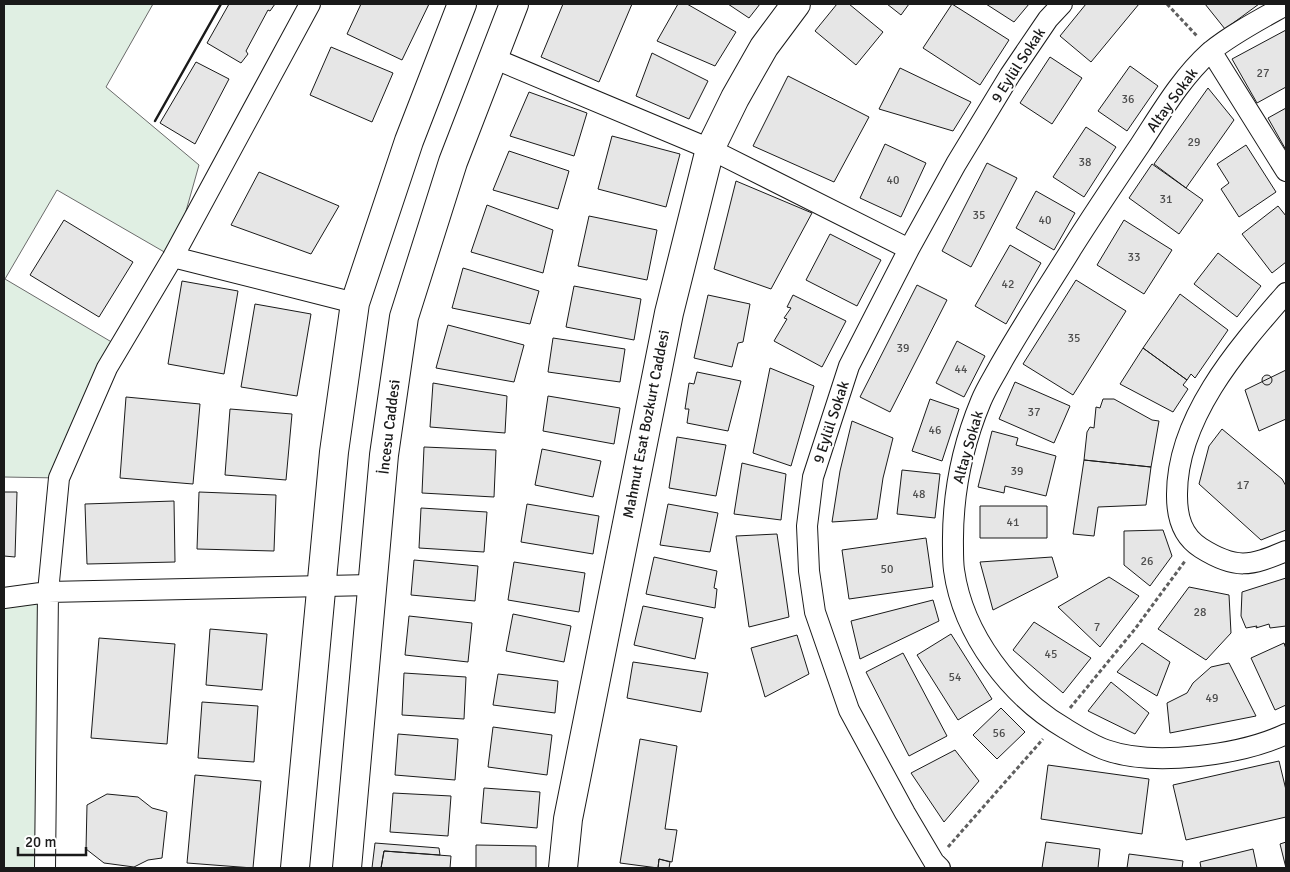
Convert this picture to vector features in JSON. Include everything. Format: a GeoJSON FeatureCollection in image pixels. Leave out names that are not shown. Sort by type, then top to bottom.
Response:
{"type":"FeatureCollection","features":[{"type":"Feature","properties":{"kind":"main road"},"geometry":{"type":"LineString","coordinates":[[295,868],[334,452],[355,303],[409,141],[462,4]]}},
{"type":"Feature","properties":{"kind":"main road","name":"İncesu Caddesi"},"geometry":{"type":"LineString","coordinates":[[347,868],[384,455],[404,317],[453,162],[514,4]]}},
{"type":"Feature","properties":{"kind":"main road","name":"Mahmut Esat Bozkurt Caddesi"},"geometry":{"type":"LineString","coordinates":[[563,868],[568,819],[669,313],[710,149],[734,98],[764,47],[796,4]]}},
{"type":"Feature","properties":{"kind":"street"},"geometry":{"type":"LineString","coordinates":[[45,868],[48,592],[60,478],[107,368],[173,257],[310,4]]}},
{"type":"Feature","properties":{"kind":"street","name":"9 Eylül Sokak"},"geometry":{"type":"LineString","coordinates":[[940,868],[934,862],[905,814],[848,710],[815,612],[808,572],[807,526],[813,477],[849,366],[909,249],[956,164],[1010,75],[1048,19],[1062,4]]}},
{"type":"Feature","properties":{"kind":"street","name":"Altay Sokak"},"geometry":{"type":"LineString","coordinates":[[1286,5],[1211,51],[1186,77],[1080,236],[1009,350],[981,400],[966,444],[955,488],[952,528],[954,571],[962,601],[972,628],[992,661],[1014,688],[1036,709],[1082,739],[1107,750],[1130,756],[1157,758],[1212,754],[1241,749],[1286,734]]}},
{"type":"Feature","properties":{"kind":"street"},"geometry":{"type":"LineString","coordinates":[[1211,51],[1286,170]]}},
{"type":"Feature","properties":{"kind":"street"},"geometry":{"type":"LineString","coordinates":[[493,58],[710,149],[909,249]]}},
{"type":"Feature","properties":{"kind":"street"},"geometry":{"type":"LineString","coordinates":[[173,257],[355,303]]}},
{"type":"Feature","properties":{"kind":"street"},"geometry":{"type":"LineString","coordinates":[[1286,293],[1246,339],[1210,391],[1190,428],[1181,457],[1177,483],[1177,509],[1183,531],[1197,545],[1214,556],[1233,563],[1257,563],[1286,551]]}},
{"type":"Feature","properties":{"kind":"street"},"geometry":{"type":"LineString","coordinates":[[4,598],[48,592],[372,586]]}},
{"type":"Feature","properties":{"kind":"path"},"geometry":{"type":"LineString","coordinates":[[1167,4],[1211,51]]}},
{"type":"Feature","properties":{"kind":"green space"},"geometry":{"type":"Polygon","coordinates":[[[4,4],[153,4],[106,87],[199,165],[173,257],[57,190],[5,279],[120,347],[59,478],[4,477],[4,4]]]}},
{"type":"Feature","properties":{"kind":"green space"},"geometry":{"type":"Polygon","coordinates":[[[48,592],[45,868],[4,868],[4,598],[48,592]]]}},
{"type":"Feature","properties":{"kind":"building"},"geometry":{"type":"Polygon","coordinates":[[[229,4],[275,4],[270,11],[268,10],[246,51],[248,54],[241,63],[207,43],[229,4]]]}},
{"type":"Feature","properties":{"kind":"building"},"geometry":{"type":"Polygon","coordinates":[[[361,4],[429,4],[402,60],[347,34],[361,4]]]}},
{"type":"Feature","properties":{"kind":"building"},"geometry":{"type":"Polygon","coordinates":[[[563,4],[632,4],[599,82],[541,57],[563,4]]]}},
{"type":"Feature","properties":{"kind":"building"},"geometry":{"type":"Polygon","coordinates":[[[678,4],[687,4],[736,32],[715,66],[657,41],[678,4]]]}},
{"type":"Feature","properties":{"kind":"building"},"geometry":{"type":"Polygon","coordinates":[[[728,4],[760,4],[749,18],[728,4]]]}},
{"type":"Feature","properties":{"kind":"building"},"geometry":{"type":"Polygon","coordinates":[[[837,4],[849,4],[883,32],[856,65],[815,31],[837,4]]]}},
{"type":"Feature","properties":{"kind":"building"},"geometry":{"type":"Polygon","coordinates":[[[887,4],[909,4],[901,15],[887,4]]]}},
{"type":"Feature","properties":{"kind":"building"},"geometry":{"type":"Polygon","coordinates":[[[952,4],[1009,40],[980,85],[923,48],[952,4]]]}},
{"type":"Feature","properties":{"kind":"building"},"geometry":{"type":"Polygon","coordinates":[[[986,4],[1029,4],[1014,22],[986,4]]]}},
{"type":"Feature","properties":{"kind":"building"},"geometry":{"type":"Polygon","coordinates":[[[1086,4],[1139,4],[1091,62],[1060,36],[1086,4]]]}},
{"type":"Feature","properties":{"kind":"building"},"geometry":{"type":"Polygon","coordinates":[[[1205,4],[1259,4],[1225,29],[1205,4]]]}},
{"type":"Feature","properties":{"kind":"building"},"geometry":{"type":"Polygon","coordinates":[[[1286,30],[1286,87],[1257,103],[1232,59],[1286,30]]]}},
{"type":"Feature","properties":{"kind":"building"},"geometry":{"type":"Polygon","coordinates":[[[331,47],[393,73],[372,122],[310,95],[331,47]]]}},
{"type":"Feature","properties":{"kind":"building"},"geometry":{"type":"Polygon","coordinates":[[[652,53],[708,81],[689,119],[636,96],[652,53]]]}},
{"type":"Feature","properties":{"kind":"building"},"geometry":{"type":"Polygon","coordinates":[[[1050,57],[1082,78],[1052,124],[1020,103],[1050,57]]]}},
{"type":"Feature","properties":{"kind":"building"},"geometry":{"type":"Polygon","coordinates":[[[196,62],[229,79],[195,144],[160,123],[196,62]]]}},
{"type":"Feature","properties":{"kind":"building"},"geometry":{"type":"Polygon","coordinates":[[[1130,66],[1158,86],[1127,131],[1098,111],[1130,66]]]}},
{"type":"Feature","properties":{"kind":"building"},"geometry":{"type":"Polygon","coordinates":[[[900,68],[971,102],[953,131],[879,109],[900,68]]]}},
{"type":"Feature","properties":{"kind":"building"},"geometry":{"type":"Polygon","coordinates":[[[788,76],[869,117],[834,182],[753,146],[788,76]]]}},
{"type":"Feature","properties":{"kind":"building"},"geometry":{"type":"Polygon","coordinates":[[[1208,88],[1234,120],[1186,188],[1154,164],[1208,88]]]}},
{"type":"Feature","properties":{"kind":"building"},"geometry":{"type":"Polygon","coordinates":[[[529,92],[587,113],[574,156],[510,136],[529,92]]]}},
{"type":"Feature","properties":{"kind":"building"},"geometry":{"type":"Polygon","coordinates":[[[1286,108],[1286,150],[1268,118],[1286,108]]]}},
{"type":"Feature","properties":{"kind":"building"},"geometry":{"type":"Polygon","coordinates":[[[1086,127],[1116,147],[1084,197],[1053,177],[1086,127]]]}},
{"type":"Feature","properties":{"kind":"building"},"geometry":{"type":"Polygon","coordinates":[[[612,136],[680,154],[666,207],[598,189],[612,136]]]}},
{"type":"Feature","properties":{"kind":"building"},"geometry":{"type":"Polygon","coordinates":[[[885,144],[926,163],[901,217],[860,198],[885,144]]]}},
{"type":"Feature","properties":{"kind":"building"},"geometry":{"type":"Polygon","coordinates":[[[1246,145],[1276,192],[1239,217],[1221,189],[1229,183],[1217,164],[1246,145]]]}},
{"type":"Feature","properties":{"kind":"building"},"geometry":{"type":"Polygon","coordinates":[[[509,151],[569,171],[558,209],[493,190],[509,151]]]}},
{"type":"Feature","properties":{"kind":"building"},"geometry":{"type":"Polygon","coordinates":[[[987,163],[1017,178],[971,267],[942,251],[987,163]]]}},
{"type":"Feature","properties":{"kind":"building"},"geometry":{"type":"Polygon","coordinates":[[[1152,164],[1203,200],[1179,234],[1129,198],[1152,164]]]}},
{"type":"Feature","properties":{"kind":"building"},"geometry":{"type":"Polygon","coordinates":[[[259,172],[339,206],[311,254],[231,225],[259,172]]]}},
{"type":"Feature","properties":{"kind":"building"},"geometry":{"type":"Polygon","coordinates":[[[736,181],[812,213],[771,289],[714,269],[736,181]]]}},
{"type":"Feature","properties":{"kind":"building"},"geometry":{"type":"Polygon","coordinates":[[[1036,191],[1075,213],[1054,250],[1016,228],[1036,191]]]}},
{"type":"Feature","properties":{"kind":"building"},"geometry":{"type":"Polygon","coordinates":[[[487,205],[553,230],[543,273],[471,252],[487,205]]]}},
{"type":"Feature","properties":{"kind":"building"},"geometry":{"type":"Polygon","coordinates":[[[1278,206],[1286,216],[1286,262],[1272,273],[1242,234],[1278,206]]]}},
{"type":"Feature","properties":{"kind":"building"},"geometry":{"type":"Polygon","coordinates":[[[589,216],[657,230],[647,280],[578,266],[589,216]]]}},
{"type":"Feature","properties":{"kind":"building"},"geometry":{"type":"Polygon","coordinates":[[[64,220],[133,262],[99,317],[30,275],[64,220]]]}},
{"type":"Feature","properties":{"kind":"building"},"geometry":{"type":"Polygon","coordinates":[[[1124,220],[1172,250],[1144,294],[1097,265],[1124,220]]]}},
{"type":"Feature","properties":{"kind":"building"},"geometry":{"type":"Polygon","coordinates":[[[830,234],[881,260],[857,306],[806,280],[830,234]]]}},
{"type":"Feature","properties":{"kind":"building"},"geometry":{"type":"Polygon","coordinates":[[[1010,245],[1041,263],[1006,324],[975,306],[1010,245]]]}},
{"type":"Feature","properties":{"kind":"building"},"geometry":{"type":"Polygon","coordinates":[[[1218,253],[1261,286],[1237,317],[1194,284],[1218,253]]]}},
{"type":"Feature","properties":{"kind":"building"},"geometry":{"type":"Polygon","coordinates":[[[463,268],[539,291],[530,324],[452,308],[463,268]]]}},
{"type":"Feature","properties":{"kind":"building"},"geometry":{"type":"Polygon","coordinates":[[[1076,280],[1126,311],[1073,395],[1023,364],[1076,280]]]}},
{"type":"Feature","properties":{"kind":"building"},"geometry":{"type":"Polygon","coordinates":[[[182,281],[238,291],[224,374],[168,364],[182,281]]]}},
{"type":"Feature","properties":{"kind":"building"},"geometry":{"type":"Polygon","coordinates":[[[917,285],[947,300],[890,412],[860,397],[917,285]]]}},
{"type":"Feature","properties":{"kind":"building"},"geometry":{"type":"Polygon","coordinates":[[[574,286],[641,299],[634,340],[566,327],[574,286]]]}},
{"type":"Feature","properties":{"kind":"building"},"geometry":{"type":"Polygon","coordinates":[[[1180,294],[1228,330],[1195,378],[1191,374],[1187,380],[1143,348],[1180,294]]]}},
{"type":"Feature","properties":{"kind":"building"},"geometry":{"type":"Polygon","coordinates":[[[708,295],[750,304],[743,342],[738,343],[732,367],[694,358],[708,295]]]}},
{"type":"Feature","properties":{"kind":"building"},"geometry":{"type":"Polygon","coordinates":[[[793,295],[846,321],[822,367],[774,341],[787,319],[784,318],[791,308],[787,307],[793,295]]]}},
{"type":"Feature","properties":{"kind":"building"},"geometry":{"type":"Polygon","coordinates":[[[255,304],[311,314],[297,396],[241,387],[255,304]]]}},
{"type":"Feature","properties":{"kind":"building"},"geometry":{"type":"Polygon","coordinates":[[[448,325],[524,345],[514,382],[436,368],[448,325]]]}},
{"type":"Feature","properties":{"kind":"building"},"geometry":{"type":"Polygon","coordinates":[[[553,338],[625,349],[620,382],[548,372],[553,338]]]}},
{"type":"Feature","properties":{"kind":"building"},"geometry":{"type":"Polygon","coordinates":[[[957,341],[985,356],[964,397],[936,383],[957,341]]]}},
{"type":"Feature","properties":{"kind":"building"},"geometry":{"type":"Polygon","coordinates":[[[1143,348],[1187,380],[1183,385],[1188,389],[1173,412],[1120,384],[1143,348]]]}},
{"type":"Feature","properties":{"kind":"building"},"geometry":{"type":"Polygon","coordinates":[[[770,368],[814,386],[791,466],[753,453],[770,368]]]}},
{"type":"Feature","properties":{"kind":"building"},"geometry":{"type":"Polygon","coordinates":[[[1286,370],[1286,419],[1259,431],[1245,390],[1286,370]]]}},
{"type":"Feature","properties":{"kind":"building"},"geometry":{"type":"Polygon","coordinates":[[[697,372],[741,381],[728,431],[687,423],[689,409],[685,409],[689,383],[694,384],[697,372]]]}},
{"type":"Feature","properties":{"kind":"building"},"geometry":{"type":"Polygon","coordinates":[[[1265,375],[1269,375],[1272,380],[1271,384],[1265,385],[1262,382],[1262,378],[1265,375]]]}},
{"type":"Feature","properties":{"kind":"building"},"geometry":{"type":"Polygon","coordinates":[[[1015,382],[1070,406],[1054,443],[999,419],[1015,382]]]}},
{"type":"Feature","properties":{"kind":"building"},"geometry":{"type":"Polygon","coordinates":[[[433,383],[507,396],[505,433],[430,427],[433,383]]]}},
{"type":"Feature","properties":{"kind":"building"},"geometry":{"type":"Polygon","coordinates":[[[548,396],[620,408],[614,444],[543,431],[548,396]]]}},
{"type":"Feature","properties":{"kind":"building"},"geometry":{"type":"Polygon","coordinates":[[[126,397],[200,404],[193,484],[120,478],[126,397]]]}},
{"type":"Feature","properties":{"kind":"building"},"geometry":{"type":"Polygon","coordinates":[[[930,399],[959,409],[942,461],[912,451],[930,399]]]}},
{"type":"Feature","properties":{"kind":"building"},"geometry":{"type":"Polygon","coordinates":[[[1103,399],[1114,399],[1152,420],[1159,421],[1151,467],[1084,460],[1087,432],[1090,427],[1094,428],[1096,407],[1100,408],[1103,399]]]}},
{"type":"Feature","properties":{"kind":"building"},"geometry":{"type":"Polygon","coordinates":[[[230,409],[292,414],[286,480],[225,475],[230,409]]]}},
{"type":"Feature","properties":{"kind":"building"},"geometry":{"type":"Polygon","coordinates":[[[852,421],[893,438],[883,478],[877,519],[832,522],[840,471],[852,421]]]}},
{"type":"Feature","properties":{"kind":"building"},"geometry":{"type":"Polygon","coordinates":[[[1222,429],[1282,479],[1286,486],[1286,530],[1261,540],[1199,484],[1209,446],[1222,429]]]}},
{"type":"Feature","properties":{"kind":"building"},"geometry":{"type":"Polygon","coordinates":[[[992,431],[1018,438],[1016,445],[1056,456],[1046,496],[1005,486],[1004,493],[978,487],[992,431]]]}},
{"type":"Feature","properties":{"kind":"building"},"geometry":{"type":"Polygon","coordinates":[[[677,437],[726,445],[716,496],[669,488],[677,437]]]}},
{"type":"Feature","properties":{"kind":"building"},"geometry":{"type":"Polygon","coordinates":[[[424,447],[496,450],[494,497],[422,493],[424,447]]]}},
{"type":"Feature","properties":{"kind":"building"},"geometry":{"type":"Polygon","coordinates":[[[542,449],[601,461],[593,497],[535,485],[542,449]]]}},
{"type":"Feature","properties":{"kind":"building"},"geometry":{"type":"Polygon","coordinates":[[[1084,460],[1151,467],[1146,505],[1098,507],[1094,536],[1073,534],[1084,460]]]}},
{"type":"Feature","properties":{"kind":"building"},"geometry":{"type":"Polygon","coordinates":[[[742,463],[786,474],[781,520],[734,514],[742,463]]]}},
{"type":"Feature","properties":{"kind":"building"},"geometry":{"type":"Polygon","coordinates":[[[902,470],[940,474],[935,518],[897,514],[902,470]]]}},
{"type":"Feature","properties":{"kind":"building"},"geometry":{"type":"Polygon","coordinates":[[[4,492],[17,492],[15,557],[4,556],[4,492]]]}},
{"type":"Feature","properties":{"kind":"building"},"geometry":{"type":"Polygon","coordinates":[[[199,492],[276,495],[274,551],[197,549],[199,492]]]}},
{"type":"Feature","properties":{"kind":"building"},"geometry":{"type":"Polygon","coordinates":[[[174,501],[175,562],[87,564],[85,504],[174,501]]]}},
{"type":"Feature","properties":{"kind":"building"},"geometry":{"type":"Polygon","coordinates":[[[527,504],[599,516],[593,554],[521,542],[527,504]]]}},
{"type":"Feature","properties":{"kind":"building"},"geometry":{"type":"Polygon","coordinates":[[[668,504],[718,513],[710,552],[660,545],[668,504]]]}},
{"type":"Feature","properties":{"kind":"building"},"geometry":{"type":"Polygon","coordinates":[[[980,506],[1047,506],[1047,538],[980,538],[980,506]]]}},
{"type":"Feature","properties":{"kind":"building"},"geometry":{"type":"Polygon","coordinates":[[[421,508],[487,512],[484,552],[419,548],[421,508]]]}},
{"type":"Feature","properties":{"kind":"building"},"geometry":{"type":"Polygon","coordinates":[[[1163,530],[1172,556],[1150,586],[1124,565],[1124,531],[1163,530]]]}},
{"type":"Feature","properties":{"kind":"building"},"geometry":{"type":"Polygon","coordinates":[[[777,534],[789,617],[749,627],[736,536],[777,534]]]}},
{"type":"Feature","properties":{"kind":"building"},"geometry":{"type":"Polygon","coordinates":[[[926,538],[933,587],[849,599],[842,550],[926,538]]]}},
{"type":"Feature","properties":{"kind":"building"},"geometry":{"type":"Polygon","coordinates":[[[654,557],[717,571],[714,588],[717,589],[715,608],[646,594],[654,557]]]}},
{"type":"Feature","properties":{"kind":"building"},"geometry":{"type":"Polygon","coordinates":[[[1052,557],[1058,577],[993,610],[980,562],[1052,557]]]}},
{"type":"Feature","properties":{"kind":"building"},"geometry":{"type":"Polygon","coordinates":[[[414,560],[478,566],[475,601],[411,595],[414,560]]]}},
{"type":"Feature","properties":{"kind":"building"},"geometry":{"type":"Polygon","coordinates":[[[514,562],[585,573],[579,612],[508,600],[514,562]]]}},
{"type":"Feature","properties":{"kind":"building"},"geometry":{"type":"Polygon","coordinates":[[[1109,577],[1139,596],[1100,647],[1058,607],[1109,577]]]}},
{"type":"Feature","properties":{"kind":"building"},"geometry":{"type":"Polygon","coordinates":[[[1286,578],[1286,626],[1270,628],[1269,624],[1256,628],[1257,626],[1246,628],[1241,616],[1242,592],[1286,578]]]}},
{"type":"Feature","properties":{"kind":"building"},"geometry":{"type":"Polygon","coordinates":[[[1189,587],[1229,595],[1231,633],[1206,660],[1158,629],[1189,587]]]}},
{"type":"Feature","properties":{"kind":"building"},"geometry":{"type":"Polygon","coordinates":[[[933,600],[939,621],[860,659],[851,621],[933,600]]]}},
{"type":"Feature","properties":{"kind":"building"},"geometry":{"type":"Polygon","coordinates":[[[643,606],[703,618],[695,659],[634,645],[643,606]]]}},
{"type":"Feature","properties":{"kind":"building"},"geometry":{"type":"Polygon","coordinates":[[[513,614],[571,626],[564,662],[506,651],[513,614]]]}},
{"type":"Feature","properties":{"kind":"building"},"geometry":{"type":"Polygon","coordinates":[[[409,616],[472,623],[468,662],[405,655],[409,616]]]}},
{"type":"Feature","properties":{"kind":"building"},"geometry":{"type":"Polygon","coordinates":[[[1034,622],[1091,658],[1063,693],[1013,650],[1034,622]]]}},
{"type":"Feature","properties":{"kind":"building"},"geometry":{"type":"Polygon","coordinates":[[[210,629],[267,634],[262,690],[206,685],[210,629]]]}},
{"type":"Feature","properties":{"kind":"building"},"geometry":{"type":"Polygon","coordinates":[[[951,634],[992,699],[958,720],[917,655],[951,634]]]}},
{"type":"Feature","properties":{"kind":"building"},"geometry":{"type":"Polygon","coordinates":[[[797,635],[809,674],[765,697],[751,648],[797,635]]]}},
{"type":"Feature","properties":{"kind":"building"},"geometry":{"type":"Polygon","coordinates":[[[99,638],[175,644],[167,744],[91,738],[99,638]]]}},
{"type":"Feature","properties":{"kind":"building"},"geometry":{"type":"Polygon","coordinates":[[[1142,643],[1170,662],[1157,696],[1117,672],[1142,643]]]}},
{"type":"Feature","properties":{"kind":"building"},"geometry":{"type":"Polygon","coordinates":[[[1284,643],[1286,649],[1286,705],[1275,710],[1251,658],[1284,643]]]}},
{"type":"Feature","properties":{"kind":"building"},"geometry":{"type":"Polygon","coordinates":[[[903,653],[947,736],[909,756],[866,672],[903,653]]]}},
{"type":"Feature","properties":{"kind":"building"},"geometry":{"type":"Polygon","coordinates":[[[633,662],[708,673],[701,712],[627,698],[633,662]]]}},
{"type":"Feature","properties":{"kind":"building"},"geometry":{"type":"Polygon","coordinates":[[[1229,663],[1256,716],[1170,733],[1167,703],[1187,693],[1193,683],[1211,667],[1229,663]]]}},
{"type":"Feature","properties":{"kind":"building"},"geometry":{"type":"Polygon","coordinates":[[[404,673],[466,677],[464,719],[402,715],[404,673]]]}},
{"type":"Feature","properties":{"kind":"building"},"geometry":{"type":"Polygon","coordinates":[[[498,674],[558,681],[555,713],[493,705],[498,674]]]}},
{"type":"Feature","properties":{"kind":"building"},"geometry":{"type":"Polygon","coordinates":[[[1111,682],[1149,713],[1135,734],[1088,711],[1111,682]]]}},
{"type":"Feature","properties":{"kind":"building"},"geometry":{"type":"Polygon","coordinates":[[[202,702],[258,706],[254,762],[198,758],[202,702]]]}},
{"type":"Feature","properties":{"kind":"building"},"geometry":{"type":"Polygon","coordinates":[[[1001,708],[1025,732],[997,759],[973,735],[1001,708]]]}},
{"type":"Feature","properties":{"kind":"building"},"geometry":{"type":"Polygon","coordinates":[[[493,727],[552,735],[547,775],[488,767],[493,727]]]}},
{"type":"Feature","properties":{"kind":"building"},"geometry":{"type":"Polygon","coordinates":[[[398,734],[458,739],[455,780],[395,775],[398,734]]]}},
{"type":"Feature","properties":{"kind":"building"},"geometry":{"type":"Polygon","coordinates":[[[640,739],[677,746],[665,829],[677,830],[672,862],[659,859],[658,868],[620,863],[640,739]]]}},
{"type":"Feature","properties":{"kind":"building"},"geometry":{"type":"Polygon","coordinates":[[[955,750],[979,781],[944,822],[911,773],[955,750]]]}},
{"type":"Feature","properties":{"kind":"building"},"geometry":{"type":"Polygon","coordinates":[[[1279,761],[1286,790],[1286,817],[1186,840],[1173,785],[1279,761]]]}},
{"type":"Feature","properties":{"kind":"building"},"geometry":{"type":"Polygon","coordinates":[[[1048,765],[1149,779],[1142,834],[1041,819],[1048,765]]]}},
{"type":"Feature","properties":{"kind":"building"},"geometry":{"type":"Polygon","coordinates":[[[195,775],[261,781],[253,868],[187,863],[195,775]]]}},
{"type":"Feature","properties":{"kind":"building"},"geometry":{"type":"Polygon","coordinates":[[[484,788],[540,792],[537,828],[481,823],[484,788]]]}},
{"type":"Feature","properties":{"kind":"building"},"geometry":{"type":"Polygon","coordinates":[[[393,793],[451,796],[448,836],[390,832],[393,793]]]}},
{"type":"Feature","properties":{"kind":"building"},"geometry":{"type":"Polygon","coordinates":[[[107,794],[138,797],[152,808],[167,812],[162,858],[148,860],[134,867],[104,863],[86,849],[87,805],[107,794]]]}},
{"type":"Feature","properties":{"kind":"building"},"geometry":{"type":"Polygon","coordinates":[[[1046,842],[1100,849],[1098,868],[1042,868],[1046,842]]]}},
{"type":"Feature","properties":{"kind":"building"},"geometry":{"type":"Polygon","coordinates":[[[1286,842],[1286,868],[1280,844],[1286,842]]]}},
{"type":"Feature","properties":{"kind":"building"},"geometry":{"type":"Polygon","coordinates":[[[375,843],[439,848],[440,855],[384,851],[381,868],[372,868],[375,843]]]}},
{"type":"Feature","properties":{"kind":"building"},"geometry":{"type":"Polygon","coordinates":[[[476,845],[536,846],[536,868],[476,868],[476,845]]]}},
{"type":"Feature","properties":{"kind":"building"},"geometry":{"type":"Polygon","coordinates":[[[1253,849],[1257,868],[1201,868],[1200,862],[1253,849]]]}},
{"type":"Feature","properties":{"kind":"building"},"geometry":{"type":"Polygon","coordinates":[[[384,851],[451,856],[450,868],[381,868],[384,851]]]}},
{"type":"Feature","properties":{"kind":"building"},"geometry":{"type":"Polygon","coordinates":[[[1129,854],[1183,861],[1182,868],[1127,868],[1129,854]]]}},
{"type":"Feature","properties":{"kind":"building"},"geometry":{"type":"Polygon","coordinates":[[[659,859],[670,862],[669,868],[658,868],[659,859]]]}},
{"type":"Feature","properties":{"kind":"wall"},"geometry":{"type":"LineString","coordinates":[[155,121],[221,4]]}}]}
